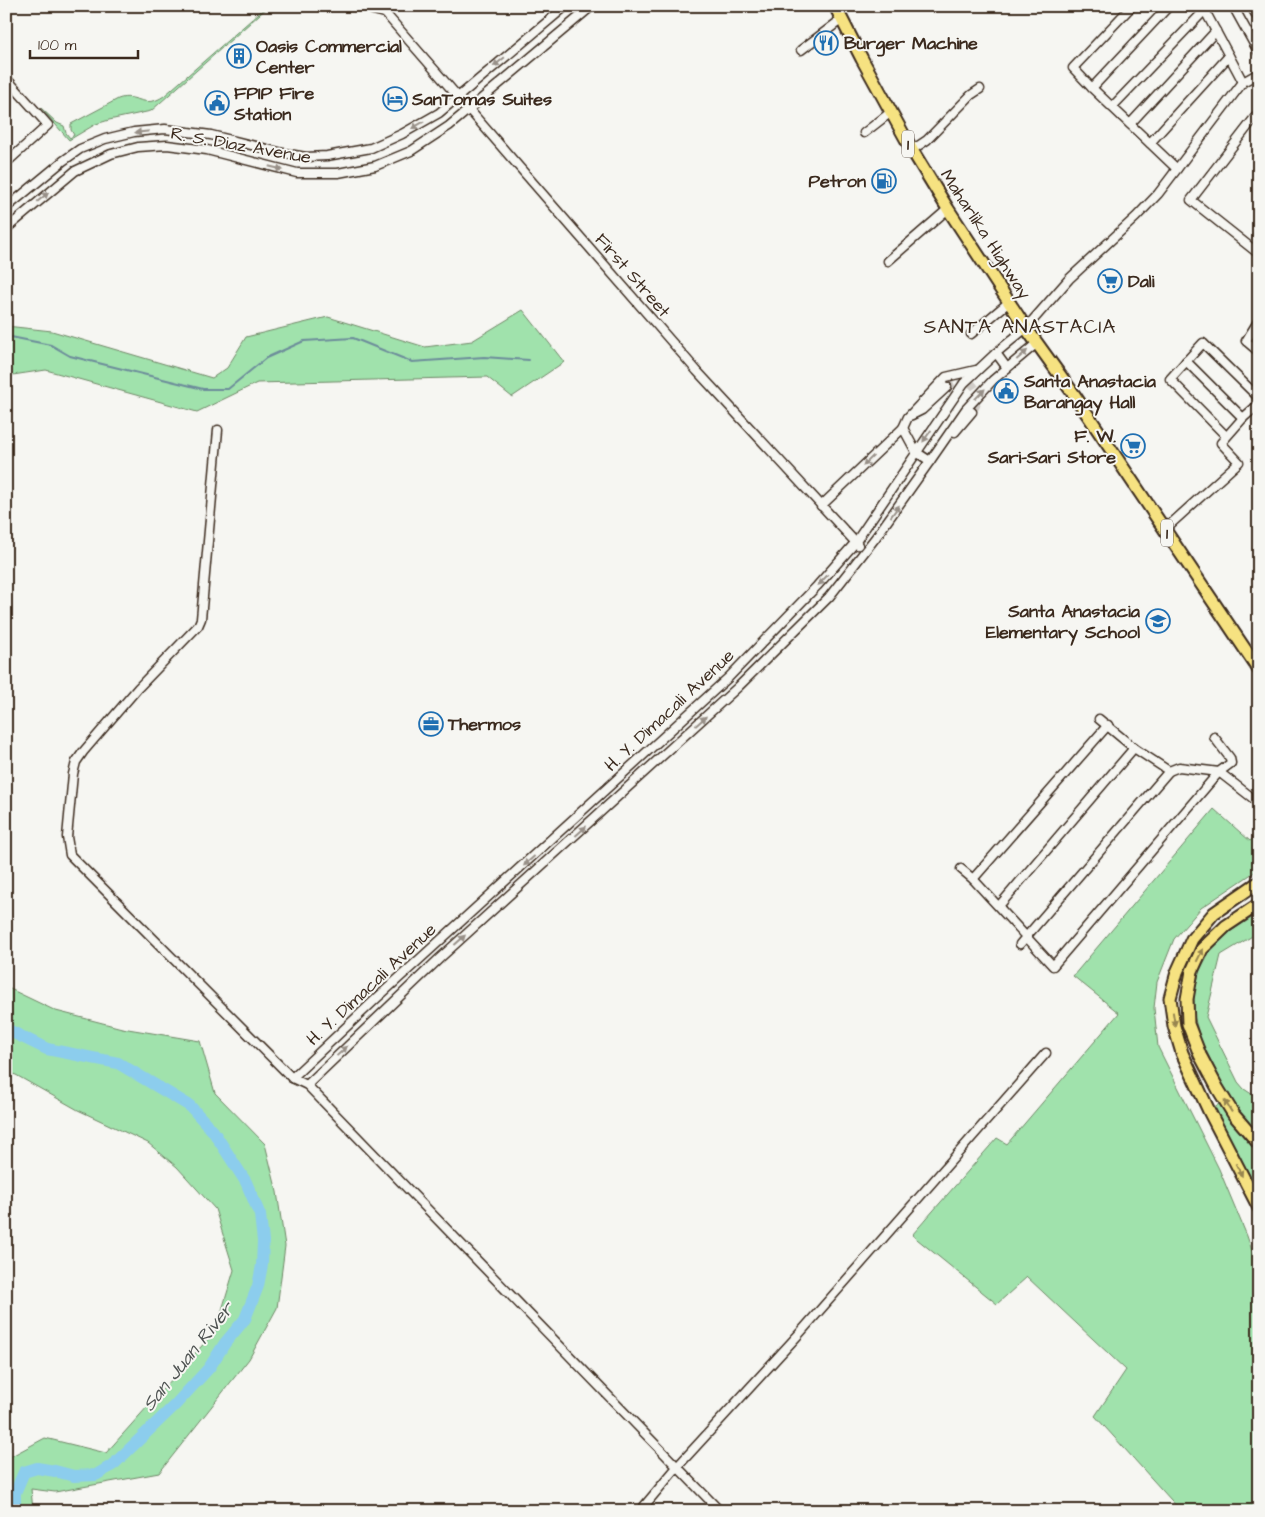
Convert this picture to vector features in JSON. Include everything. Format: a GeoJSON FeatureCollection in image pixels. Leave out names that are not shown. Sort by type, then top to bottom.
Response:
{"type":"FeatureCollection","features":[{"type":"Feature","properties":{"kind":"highway","name":"Maharlika Highway"},"geometry":{"type":"LineString","coordinates":[[835,6],[912,150],[948,210],[1259,670]]}},
{"type":"Feature","properties":{"kind":"highway"},"geometry":{"type":"LineString","coordinates":[[1259,882],[1214,913],[1192,939],[1176,972],[1170,998],[1174,1026],[1182,1053],[1259,1208]]}},
{"type":"Feature","properties":{"kind":"highway"},"geometry":{"type":"LineString","coordinates":[[1259,904],[1226,926],[1202,949],[1192,971],[1187,999],[1188,1024],[1200,1055],[1234,1115],[1259,1144]]}},
{"type":"Feature","properties":{"kind":"street","name":"First Street"},"geometry":{"type":"LineString","coordinates":[[369,6],[373,10],[382,10],[697,370],[855,543],[866,550]]}},
{"type":"Feature","properties":{"kind":"street","name":"R. S. Diaz Avenue"},"geometry":{"type":"LineString","coordinates":[[6,208],[63,161],[80,150],[105,139],[134,132],[165,129],[211,136],[306,157],[328,156],[371,148],[402,134],[439,113],[566,6]]}},
{"type":"Feature","properties":{"kind":"street","name":"R. S. Diaz Avenue"},"geometry":{"type":"LineString","coordinates":[[6,229],[75,171],[111,154],[138,147],[167,145],[207,150],[297,174],[338,172],[375,166],[411,151],[436,136],[592,6]]}},
{"type":"Feature","properties":{"kind":"street"},"geometry":{"type":"LineString","coordinates":[[1132,6],[1073,68],[1177,169]]}},
{"type":"Feature","properties":{"kind":"street"},"geometry":{"type":"LineString","coordinates":[[1092,88],[1169,6]]}},
{"type":"Feature","properties":{"kind":"street"},"geometry":{"type":"LineString","coordinates":[[1233,6],[1259,53]]}},
{"type":"Feature","properties":{"kind":"street"},"geometry":{"type":"LineString","coordinates":[[1251,6],[1259,20]]}},
{"type":"Feature","properties":{"kind":"street"},"geometry":{"type":"LineString","coordinates":[[1112,107],[1203,8],[1243,82],[1259,73]]}},
{"type":"Feature","properties":{"kind":"street"},"geometry":{"type":"LineString","coordinates":[[801,50],[842,19]]}},
{"type":"Feature","properties":{"kind":"street"},"geometry":{"type":"LineString","coordinates":[[536,31],[548,44]]}},
{"type":"Feature","properties":{"kind":"street"},"geometry":{"type":"LineString","coordinates":[[1130,124],[1216,32]]}},
{"type":"Feature","properties":{"kind":"street"},"geometry":{"type":"LineString","coordinates":[[1150,143],[1229,56]]}},
{"type":"Feature","properties":{"kind":"street"},"geometry":{"type":"LineString","coordinates":[[6,78],[48,125],[6,163]]}},
{"type":"Feature","properties":{"kind":"street","name":"H. Y. Dimacali Avenue"},"geometry":{"type":"LineString","coordinates":[[292,1078],[453,928],[529,861],[729,677],[817,586],[855,543],[964,383],[1026,328],[1069,278],[1136,218],[1158,194],[1243,82]]}},
{"type":"Feature","properties":{"kind":"street"},"geometry":{"type":"LineString","coordinates":[[912,150],[927,140],[980,88]]}},
{"type":"Feature","properties":{"kind":"street"},"geometry":{"type":"LineString","coordinates":[[864,133],[891,112]]}},
{"type":"Feature","properties":{"kind":"street"},"geometry":{"type":"LineString","coordinates":[[1259,112],[1191,200],[1259,254]]}},
{"type":"Feature","properties":{"kind":"street"},"geometry":{"type":"LineString","coordinates":[[105,139],[111,154]]}},
{"type":"Feature","properties":{"kind":"street"},"geometry":{"type":"LineString","coordinates":[[18,198],[28,210]]}},
{"type":"Feature","properties":{"kind":"street"},"geometry":{"type":"LineString","coordinates":[[888,261],[948,210]]}},
{"type":"Feature","properties":{"kind":"street"},"geometry":{"type":"LineString","coordinates":[[971,334],[1009,302]]}},
{"type":"Feature","properties":{"kind":"street"},"geometry":{"type":"LineString","coordinates":[[1259,320],[1246,341],[1259,352]]}},
{"type":"Feature","properties":{"kind":"street","name":"H. Y. Dimacali Avenue"},"geometry":{"type":"LineString","coordinates":[[306,1085],[440,958],[738,687],[830,597],[866,550],[966,409],[993,380],[1037,343]]}},
{"type":"Feature","properties":{"kind":"street"},"geometry":{"type":"LineString","coordinates":[[1226,436],[1170,379],[1203,343],[1259,398]]}},
{"type":"Feature","properties":{"kind":"street"},"geometry":{"type":"LineString","coordinates":[[996,353],[1007,368]]}},
{"type":"Feature","properties":{"kind":"street"},"geometry":{"type":"LineString","coordinates":[[1186,361],[1243,418]]}},
{"type":"Feature","properties":{"kind":"street"},"geometry":{"type":"LineString","coordinates":[[821,506],[903,428],[908,417],[946,377],[978,370]]}},
{"type":"Feature","properties":{"kind":"street"},"geometry":{"type":"LineString","coordinates":[[908,417],[922,410],[947,387]]}},
{"type":"Feature","properties":{"kind":"street"},"geometry":{"type":"LineString","coordinates":[[1164,530],[1239,462],[1221,443],[1243,418],[1259,404]]}},
{"type":"Feature","properties":{"kind":"street"},"geometry":{"type":"LineString","coordinates":[[1252,410],[1259,417]]}},
{"type":"Feature","properties":{"kind":"street"},"geometry":{"type":"LineString","coordinates":[[941,445],[950,438],[972,412]]}},
{"type":"Feature","properties":{"kind":"street"},"geometry":{"type":"LineString","coordinates":[[903,428],[916,452],[930,461]]}},
{"type":"Feature","properties":{"kind":"street"},"geometry":{"type":"LineString","coordinates":[[218,430],[201,619],[198,626],[138,688],[76,762],[67,838],[70,854],[292,1078],[306,1085],[720,1511]]}},
{"type":"Feature","properties":{"kind":"street"},"geometry":{"type":"LineString","coordinates":[[729,677],[738,687]]}},
{"type":"Feature","properties":{"kind":"street"},"geometry":{"type":"LineString","coordinates":[[1100,719],[1134,748],[1169,771]]}},
{"type":"Feature","properties":{"kind":"street"},"geometry":{"type":"LineString","coordinates":[[974,879],[1108,726]]}},
{"type":"Feature","properties":{"kind":"street"},"geometry":{"type":"LineString","coordinates":[[962,869],[974,879],[1053,966],[1219,772],[1231,763],[1230,758],[1214,737]]}},
{"type":"Feature","properties":{"kind":"street"},"geometry":{"type":"LineString","coordinates":[[999,906],[1134,748]]}},
{"type":"Feature","properties":{"kind":"street"},"geometry":{"type":"LineString","coordinates":[[1020,944],[1169,771],[1179,768],[1219,772],[1259,803]]}},
{"type":"Feature","properties":{"kind":"street"},"geometry":{"type":"LineString","coordinates":[[640,1511],[677,1467],[799,1334],[1046,1054]]}},
{"type":"Feature","properties":{"kind":"green space"},"geometry":{"type":"Polygon","coordinates":[[[269,6],[151,111],[96,124],[69,140],[41,108],[57,123],[64,126],[70,138],[74,135],[71,130],[71,124],[118,99],[124,97],[145,101],[157,100],[164,96],[269,6]]]}},
{"type":"Feature","properties":{"kind":"green space"},"geometry":{"type":"Polygon","coordinates":[[[523,310],[564,362],[512,397],[487,377],[257,383],[197,412],[46,370],[6,376],[6,326],[52,331],[212,378],[227,368],[246,337],[328,317],[425,347],[472,341],[523,310]]]}},
{"type":"Feature","properties":{"kind":"green space"},"geometry":{"type":"Polygon","coordinates":[[[1214,809],[1250,841],[1259,834],[1259,869],[1201,908],[1174,939],[1157,982],[1154,1008],[1158,1047],[1219,1169],[1247,1236],[1259,1271],[1259,1511],[1181,1511],[1095,1416],[1126,1370],[1027,1277],[997,1304],[912,1235],[997,1138],[1007,1144],[1119,1013],[1073,976],[1214,809]]]}},
{"type":"Feature","properties":{"kind":"green space"},"geometry":{"type":"Polygon","coordinates":[[[1259,913],[1259,932],[1221,955],[1206,1017],[1238,1082],[1244,1089],[1259,1099],[1259,1141],[1237,1114],[1200,1038],[1194,1016],[1194,993],[1200,970],[1209,953],[1225,935],[1259,913]]]}},
{"type":"Feature","properties":{"kind":"green space"},"geometry":{"type":"Polygon","coordinates":[[[6,987],[56,1011],[122,1028],[200,1041],[215,1093],[265,1144],[277,1192],[285,1246],[277,1308],[249,1359],[159,1473],[55,1492],[31,1489],[33,1511],[6,1511],[6,1459],[45,1438],[106,1453],[216,1330],[234,1270],[215,1209],[177,1167],[148,1143],[78,1110],[16,1075],[6,1072],[6,987]]]}},
{"type":"Feature","properties":{"kind":"green space"},"geometry":{"type":"Polygon","coordinates":[[[1221,1103],[1259,1149],[1259,1200],[1214,1107],[1221,1103]]]}},
{"type":"Feature","properties":{"kind":"waterway"},"geometry":{"type":"LineString","coordinates":[[6,336],[51,345],[70,356],[203,389],[228,389],[266,358],[304,341],[353,338],[412,362],[484,357],[529,360]]}},
{"type":"Feature","properties":{"kind":"waterway","name":"San Juan River"},"geometry":{"type":"LineString","coordinates":[[6,1029],[47,1049],[118,1063],[190,1106],[213,1131],[246,1182],[260,1215],[263,1241],[262,1265],[258,1286],[245,1319],[225,1343],[209,1368],[175,1405],[114,1464],[96,1475],[74,1476],[37,1468],[24,1472],[15,1493],[15,1511]]}},
{"type":"Feature","properties":{"kind":"tunnel"},"geometry":{"type":"LineString","coordinates":[[947,387],[955,382],[962,381],[968,382],[973,386],[977,391],[978,397],[977,404],[972,412]]}},
{"type":"Feature","properties":{"kind":"place","name":"Burger Machine"},"geometry":{"type":"Point","coordinates":[826,43]}},
{"type":"Feature","properties":{"kind":"place","name":"Oasis Commercial Center"},"geometry":{"type":"Point","coordinates":[239,56]}},
{"type":"Feature","properties":{"kind":"place","name":"SanTomas Suites"},"geometry":{"type":"Point","coordinates":[395,99]}},
{"type":"Feature","properties":{"kind":"place","name":"FPIP Fire Station"},"geometry":{"type":"Point","coordinates":[217,103]}},
{"type":"Feature","properties":{"kind":"place","name":"Petron"},"geometry":{"type":"Point","coordinates":[884,181]}},
{"type":"Feature","properties":{"kind":"place","name":"Dali"},"geometry":{"type":"Point","coordinates":[1110,281]}},
{"type":"Feature","properties":{"kind":"place","name":"Santa Anastacia Barangay Hall"},"geometry":{"type":"Point","coordinates":[1006,391]}},
{"type":"Feature","properties":{"kind":"place","name":"F. W. Sari-Sari Store"},"geometry":{"type":"Point","coordinates":[1133,446]}},
{"type":"Feature","properties":{"kind":"place","name":"Santa Anastacia Elementary School"},"geometry":{"type":"Point","coordinates":[1158,621]}},
{"type":"Feature","properties":{"kind":"place","name":"Thermos"},"geometry":{"type":"Point","coordinates":[431,724]}},
{"type":"Feature","properties":{"kind":"district","name":"SANTA ANASTACIA"},"geometry":{"type":"Point","coordinates":[1020,326]}}]}
